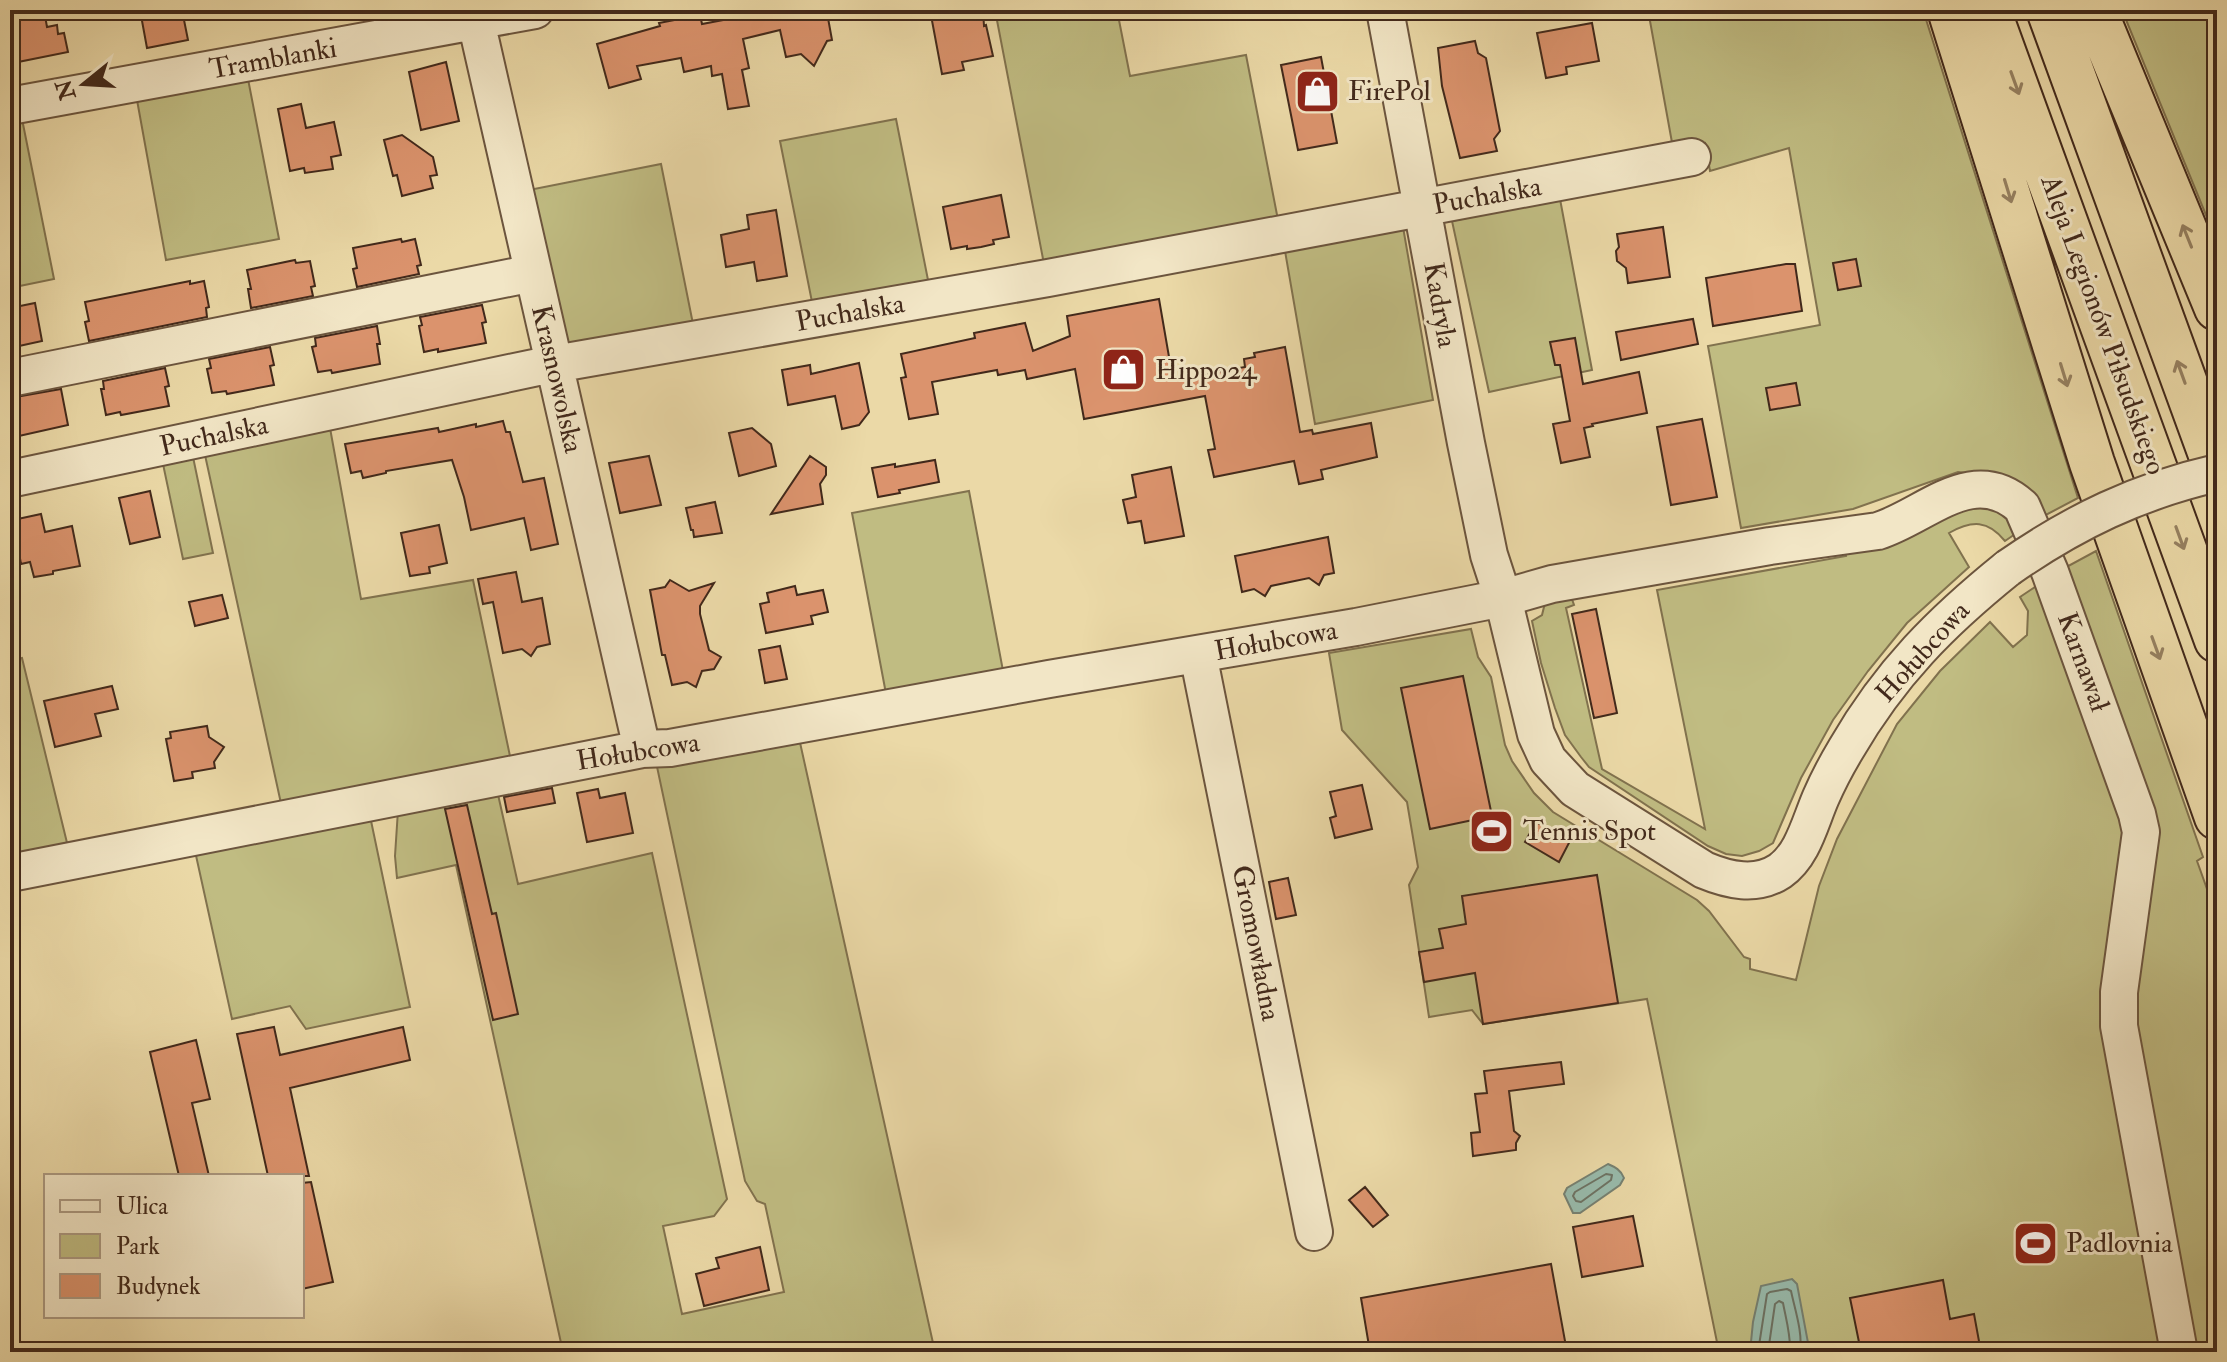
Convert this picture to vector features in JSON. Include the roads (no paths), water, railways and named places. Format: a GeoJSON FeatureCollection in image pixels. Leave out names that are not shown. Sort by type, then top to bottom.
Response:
{"type":"FeatureCollection","features":[{"type":"Feature","properties":{"kind":"highway"},"geometry":{"type":"LineString","coordinates":[[1950,10],[2092,463],[2217,817]]}},
{"type":"Feature","properties":{"kind":"highway","name":"Aleja Legionów Piłsudskiego"},"geometry":{"type":"LineString","coordinates":[[1988,10],[2217,640]]}},
{"type":"Feature","properties":{"kind":"highway","name":"Aleja Legionów Piłsudskiego"},"geometry":{"type":"LineString","coordinates":[[2049,10],[2217,472]]}},
{"type":"Feature","properties":{"kind":"highway"},"geometry":{"type":"LineString","coordinates":[[2094,10],[2217,308]]}},
{"type":"Feature","properties":{"kind":"street","name":"Tramblanki"},"geometry":{"type":"LineString","coordinates":[[10,106],[477,16],[535,10]]}},
{"type":"Feature","properties":{"kind":"street","name":"Kadryla"},"geometry":{"type":"LineString","coordinates":[[1385,10],[1466,443],[1489,555],[1503,598]]}},
{"type":"Feature","properties":{"kind":"street","name":"Krasnowolska"},"geometry":{"type":"LineString","coordinates":[[477,16],[642,749]]}},
{"type":"Feature","properties":{"kind":"street","name":"Puchalska"},"geometry":{"type":"LineString","coordinates":[[10,479],[554,365],[1048,278],[1692,157]]}},
{"type":"Feature","properties":{"kind":"street"},"geometry":{"type":"LineString","coordinates":[[10,378],[533,273]]}},
{"type":"Feature","properties":{"kind":"street","name":"Hołubcowa"},"geometry":{"type":"LineString","coordinates":[[10,873],[642,749],[670,748],[1356,627],[1503,598],[1536,734],[1548,760],[1592,801],[1704,870],[1724,879],[1745,882],[1778,872],[1790,862],[1805,839],[1822,795],[1846,748],[1882,693],[1921,645],[1962,605],[2042,544],[2082,521],[2136,498],[2217,472]]}},
{"type":"Feature","properties":{"kind":"street","name":"Karnawał"},"geometry":{"type":"LineString","coordinates":[[1503,598],[1552,584],[1770,546],[1878,531],[1895,526],[1962,491],[2001,493],[2022,507],[2071,628],[2141,832],[2117,1007],[2179,1352]]}},
{"type":"Feature","properties":{"kind":"street","name":"Gromowładna"},"geometry":{"type":"LineString","coordinates":[[1198,654],[1314,1232]]}},
{"type":"Feature","properties":{"kind":"water"},"geometry":{"type":"Polygon","coordinates":[[[1608,1164],[1623,1175],[1620,1185],[1580,1213],[1573,1213],[1564,1194],[1567,1188],[1608,1164]]]}},
{"type":"Feature","properties":{"kind":"water"},"geometry":{"type":"Polygon","coordinates":[[[1792,1279],[1797,1284],[1809,1348],[1798,1352],[1750,1352],[1761,1286],[1792,1279]]]}},
{"type":"Feature","properties":{"kind":"place","name":"FirePol"},"geometry":{"type":"Point","coordinates":[1317,91]}},
{"type":"Feature","properties":{"kind":"place","name":"Hippo24"},"geometry":{"type":"Point","coordinates":[1124,370]}},
{"type":"Feature","properties":{"kind":"place","name":"Tennis Spot"},"geometry":{"type":"Point","coordinates":[1492,831]}},
{"type":"Feature","properties":{"kind":"place","name":"Padlovnia"},"geometry":{"type":"Point","coordinates":[2035,1243]}}]}
